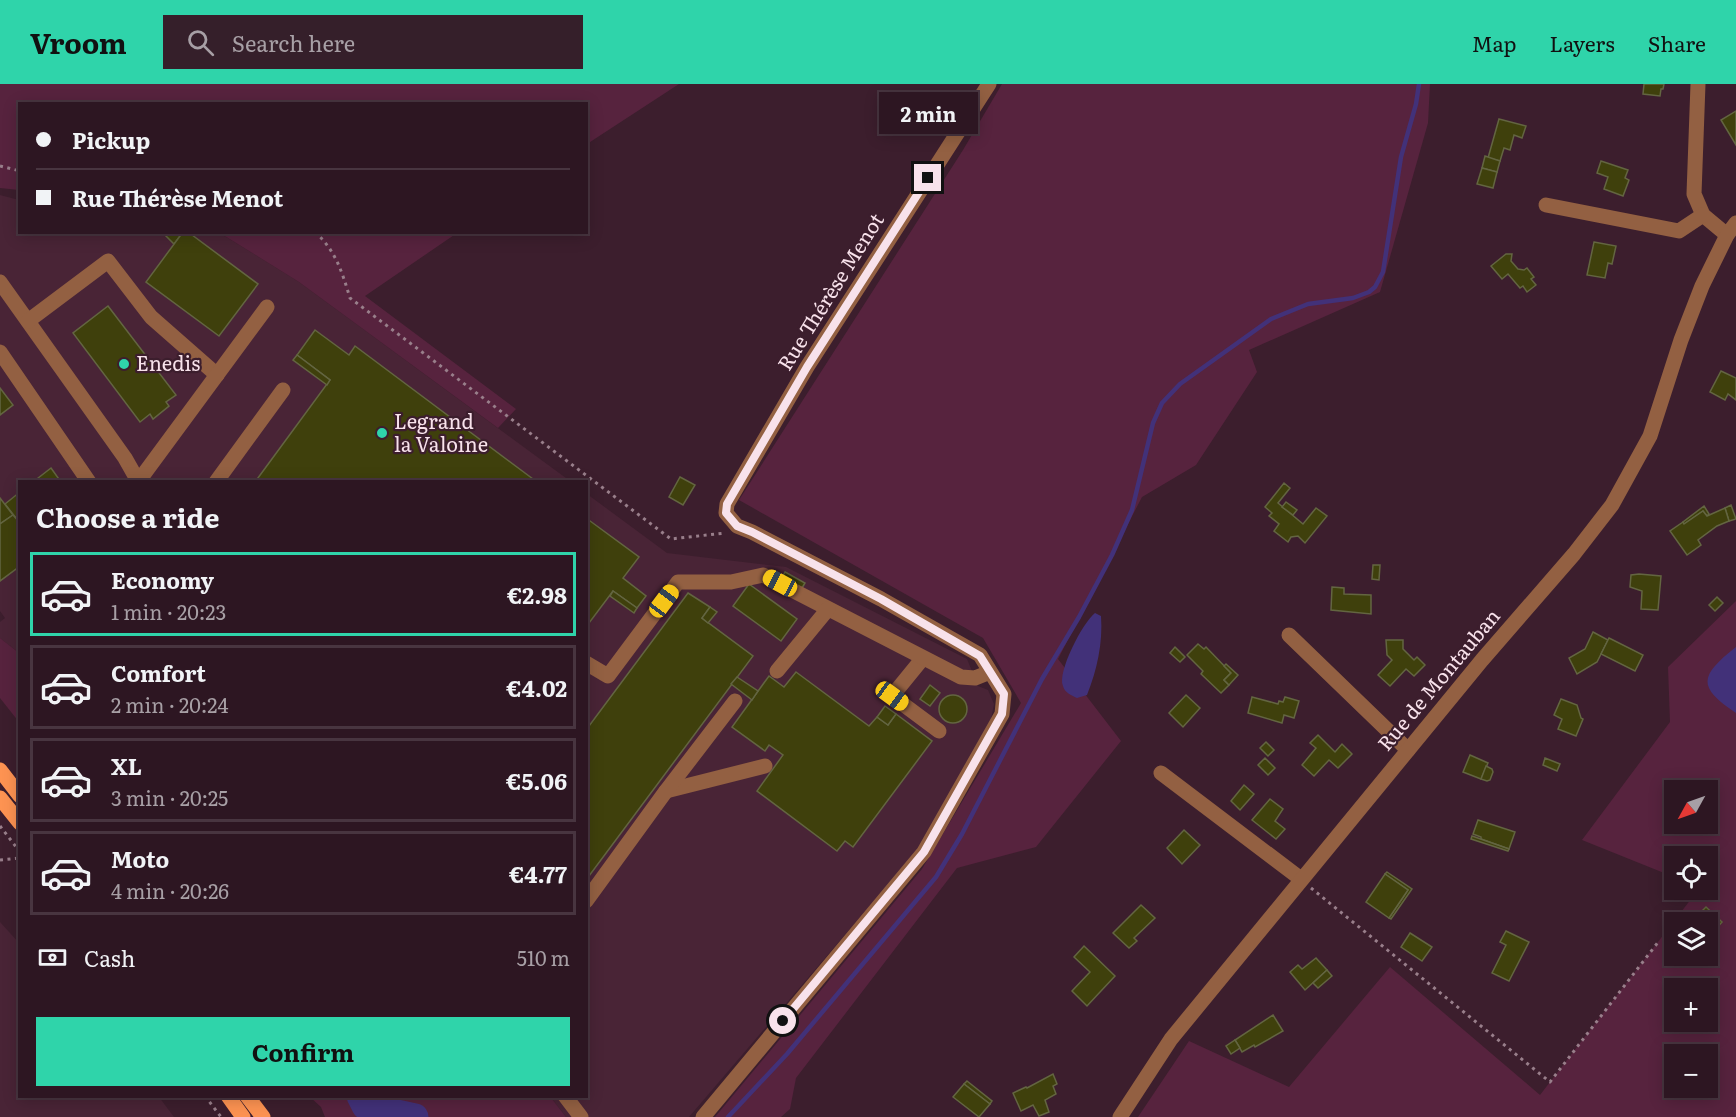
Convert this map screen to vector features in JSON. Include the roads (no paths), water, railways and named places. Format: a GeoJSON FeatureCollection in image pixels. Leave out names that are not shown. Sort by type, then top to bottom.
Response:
{"type":"FeatureCollection","features":[{"type":"Feature","properties":{"kind":"main road"},"geometry":{"type":"LineString","coordinates":[[0,770],[18,793]]}},
{"type":"Feature","properties":{"kind":"main road"},"geometry":{"type":"LineString","coordinates":[[0,798],[18,820]]}},
{"type":"Feature","properties":{"kind":"main road"},"geometry":{"type":"LineString","coordinates":[[229,1098],[243,1117]]}},
{"type":"Feature","properties":{"kind":"main road"},"geometry":{"type":"LineString","coordinates":[[249,1098],[263,1117]]}},
{"type":"Feature","properties":{"kind":"street","name":"Rue Thérèse Menot"},"geometry":{"type":"LineString","coordinates":[[989,84],[807,367],[727,504],[726,513],[737,526],[901,610],[980,656],[990,672]]}},
{"type":"Feature","properties":{"kind":"street"},"geometry":{"type":"LineString","coordinates":[[1698,84],[1694,194],[1703,215],[1732,229]]}},
{"type":"Feature","properties":{"kind":"street"},"geometry":{"type":"LineString","coordinates":[[1546,205],[1679,231],[1703,215]]}},
{"type":"Feature","properties":{"kind":"street","name":"Rue de Montauban"},"geometry":{"type":"LineString","coordinates":[[1120,1117],[1171,1039],[1482,660],[1574,554],[1612,505],[1650,436],[1681,340],[1702,286],[1732,229]]}},
{"type":"Feature","properties":{"kind":"street"},"geometry":{"type":"LineString","coordinates":[[28,321],[108,261],[151,317],[217,375]]}},
{"type":"Feature","properties":{"kind":"street"},"geometry":{"type":"LineString","coordinates":[[0,282],[125,458],[137,480]]}},
{"type":"Feature","properties":{"kind":"street"},"geometry":{"type":"LineString","coordinates":[[139,480],[267,308]]}},
{"type":"Feature","properties":{"kind":"street"},"geometry":{"type":"LineString","coordinates":[[0,352],[88,480]]}},
{"type":"Feature","properties":{"kind":"street"},"geometry":{"type":"LineString","coordinates":[[217,480],[283,390]]}},
{"type":"Feature","properties":{"kind":"street"},"geometry":{"type":"LineString","coordinates":[[588,664],[608,676],[678,582],[731,582],[763,575],[961,677],[975,678],[990,672],[1004,694],[1002,714],[924,852],[703,1117]]}},
{"type":"Feature","properties":{"kind":"street"},"geometry":{"type":"LineString","coordinates":[[777,671],[828,609]]}},
{"type":"Feature","properties":{"kind":"street"},"geometry":{"type":"LineString","coordinates":[[1289,635],[1408,750]]}},
{"type":"Feature","properties":{"kind":"street"},"geometry":{"type":"LineString","coordinates":[[923,658],[892,696],[939,731]]}},
{"type":"Feature","properties":{"kind":"street"},"geometry":{"type":"LineString","coordinates":[[588,898],[735,701]]}},
{"type":"Feature","properties":{"kind":"street"},"geometry":{"type":"LineString","coordinates":[[666,791],[765,766]]}},
{"type":"Feature","properties":{"kind":"street"},"geometry":{"type":"LineString","coordinates":[[1161,773],[1301,879]]}},
{"type":"Feature","properties":{"kind":"street"},"geometry":{"type":"LineString","coordinates":[[566,1098],[580,1117]]}},
{"type":"Feature","properties":{"kind":"waterway"},"geometry":{"type":"LineString","coordinates":[[728,1117],[787,1054],[936,877],[962,834],[1042,679],[1112,555],[1132,510],[1153,423],[1162,403],[1180,384],[1271,319],[1308,304],[1353,298],[1375,287],[1383,272],[1401,157],[1416,104],[1419,84]]}},
{"type":"Feature","properties":{"kind":"waterway"},"geometry":{"type":"LineString","coordinates":[[361,1098],[365,1106],[415,1117]]}},
{"type":"Feature","properties":{"kind":"place","name":"Enedis"},"geometry":{"type":"Point","coordinates":[124,364]}},
{"type":"Feature","properties":{"kind":"place","name":"Legrand la Valoine"},"geometry":{"type":"Point","coordinates":[382,433]}}]}
